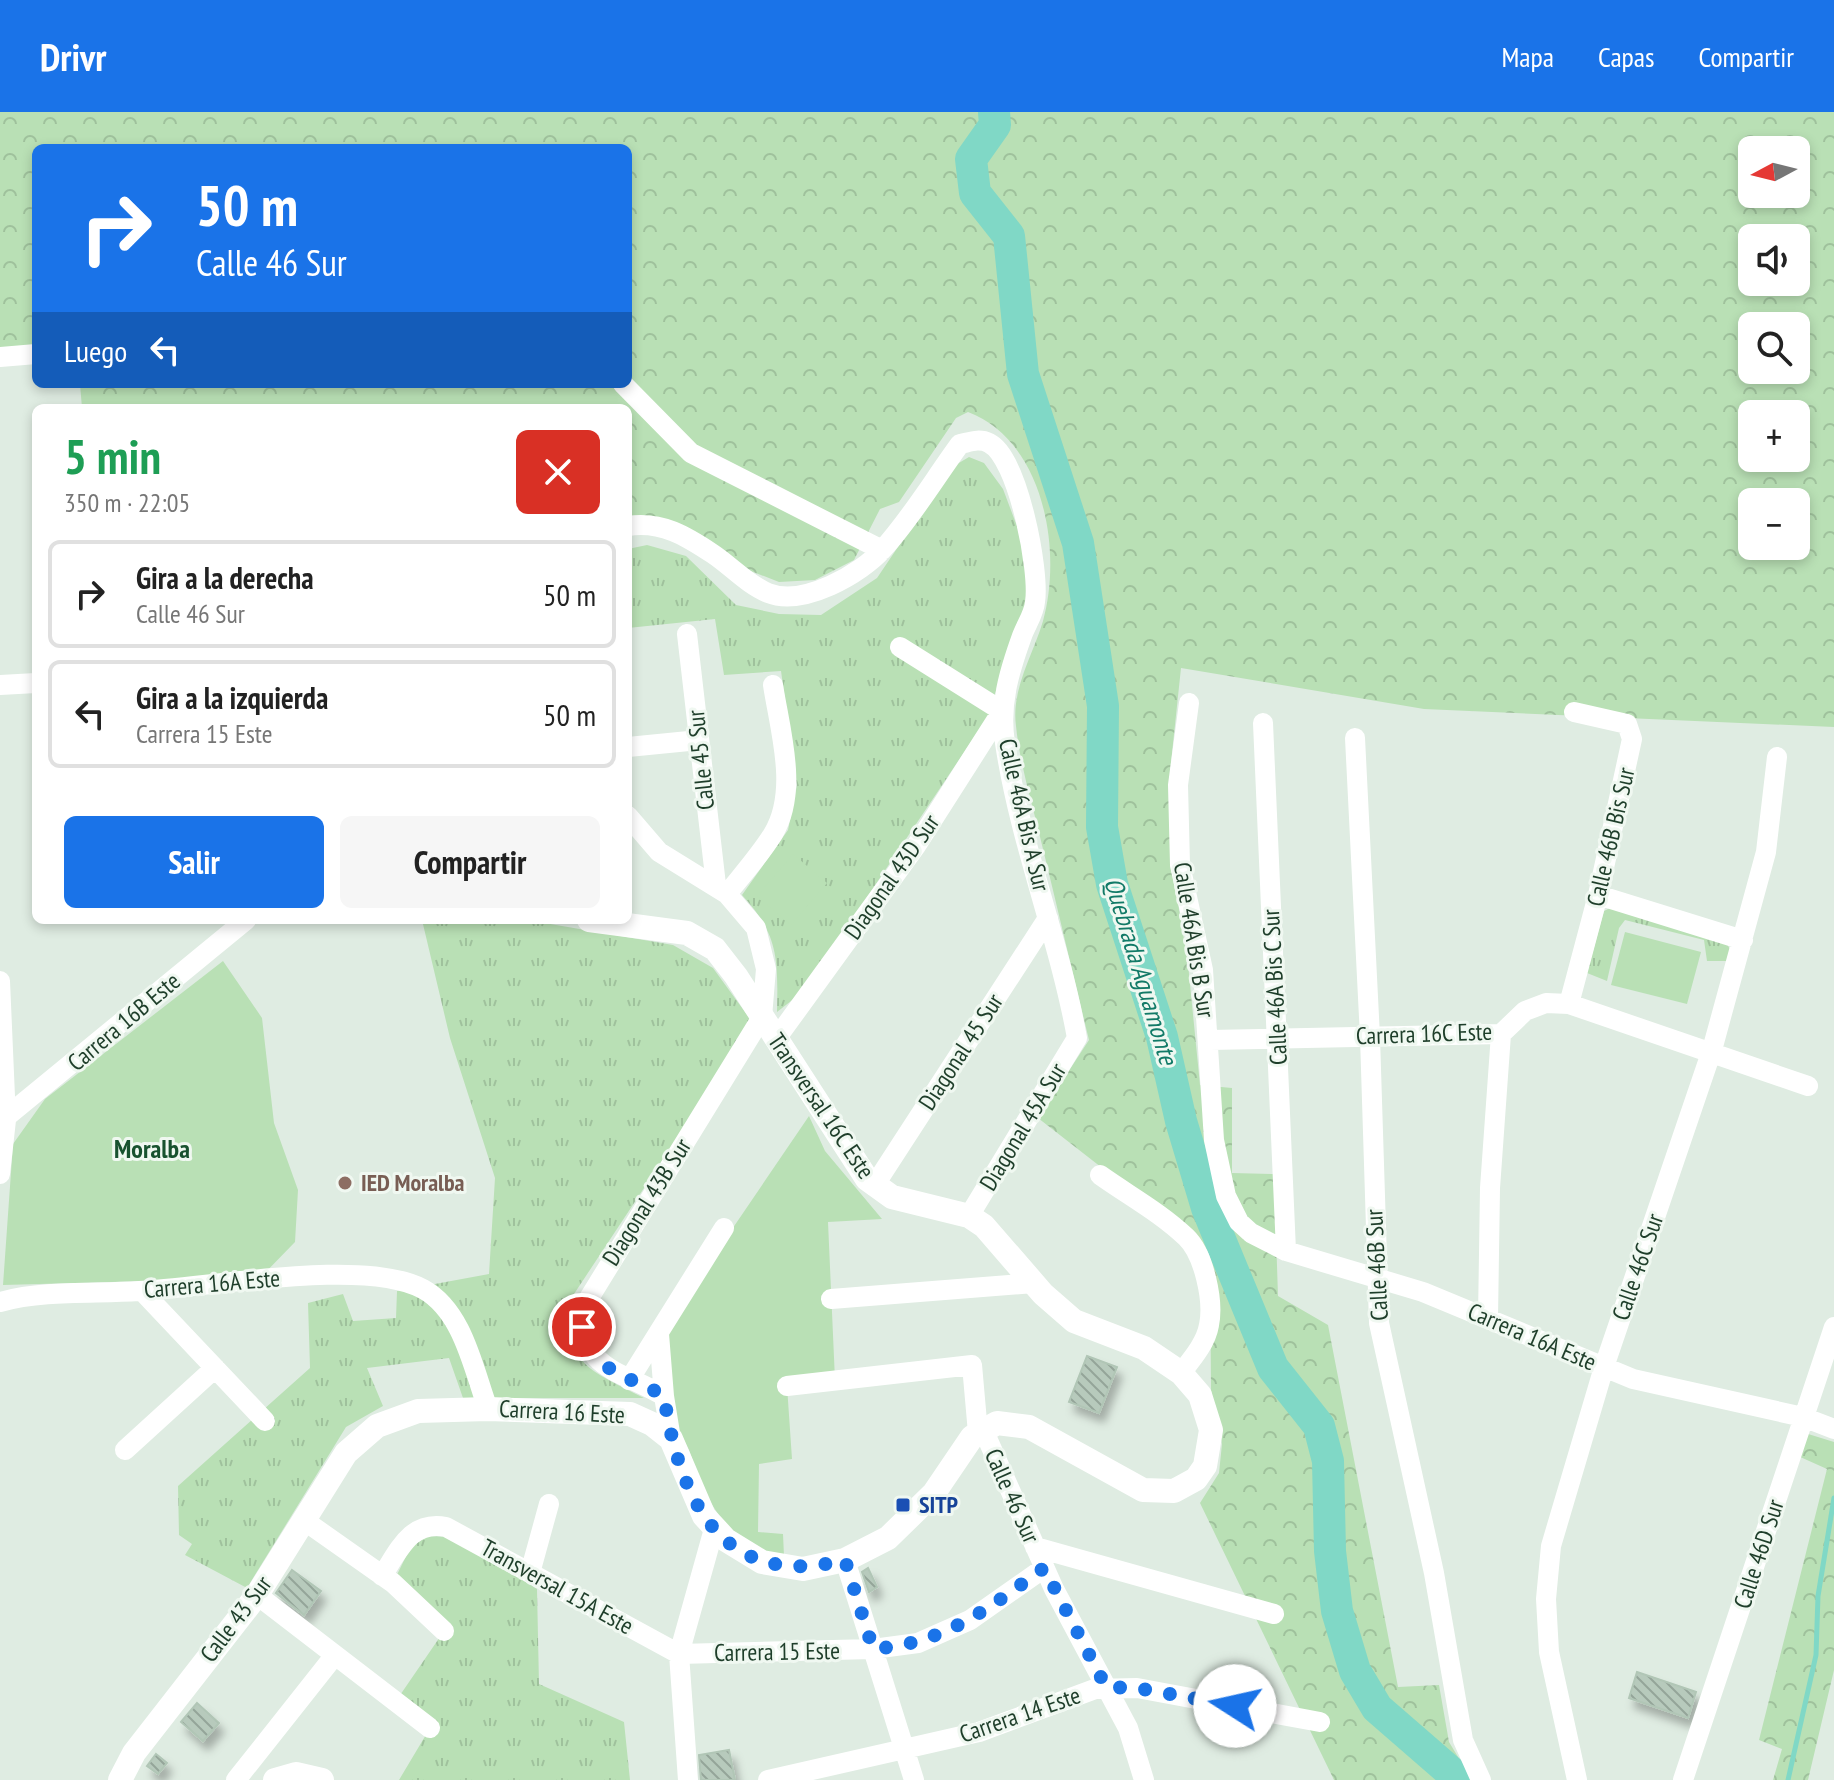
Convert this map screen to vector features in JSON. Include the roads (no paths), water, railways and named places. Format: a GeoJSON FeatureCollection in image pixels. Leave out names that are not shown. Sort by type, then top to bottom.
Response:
{"type":"FeatureCollection","features":[{"type":"Feature","properties":{"kind":"street"},"geometry":{"type":"LineString","coordinates":[[0,357],[32,354]]}},
{"type":"Feature","properties":{"kind":"street"},"geometry":{"type":"LineString","coordinates":[[627,388],[691,453],[882,550],[845,578],[823,590],[783,596],[758,587],[684,535],[661,526],[632,526]]}},
{"type":"Feature","properties":{"kind":"street","name":"Calle 46A Bis A Sur"},"geometry":{"type":"LineString","coordinates":[[882,550],[960,444],[979,440],[992,444],[1013,482],[1030,529],[1035,604],[1007,681],[1002,711],[1021,824],[1065,972],[1077,1038]]}},
{"type":"Feature","properties":{"kind":"street","name":"Calle 45 Sur"},"geometry":{"type":"LineString","coordinates":[[687,634],[721,890]]}},
{"type":"Feature","properties":{"kind":"street"},"geometry":{"type":"LineString","coordinates":[[900,647],[1002,711]]}},
{"type":"Feature","properties":{"kind":"street"},"geometry":{"type":"LineString","coordinates":[[0,685],[32,683]]}},
{"type":"Feature","properties":{"kind":"street"},"geometry":{"type":"LineString","coordinates":[[721,890],[774,832],[783,813],[785,767],[773,685]]}},
{"type":"Feature","properties":{"kind":"street","name":"Calle 46A Bis B Sur"},"geometry":{"type":"LineString","coordinates":[[1189,703],[1178,785],[1180,865],[1203,970],[1210,1040],[1214,1140],[1226,1196],[1239,1222]]}},
{"type":"Feature","properties":{"kind":"street","name":"Diagonal 43D Sur"},"geometry":{"type":"LineString","coordinates":[[776,1039],[916,846],[1002,711]]}},
{"type":"Feature","properties":{"kind":"street","name":"Calle 46B Bis Sur"},"geometry":{"type":"LineString","coordinates":[[1569,1004],[1598,895],[1632,739],[1627,724],[1574,712]]}},
{"type":"Feature","properties":{"kind":"street","name":"Calle 46A Bis C Sur"},"geometry":{"type":"LineString","coordinates":[[1263,723],[1286,1251]]}},
{"type":"Feature","properties":{"kind":"street","name":"Calle 46B Sur"},"geometry":{"type":"LineString","coordinates":[[1355,738],[1370,1037],[1376,1275],[1382,1347],[1434,1573],[1459,1724],[1467,1754],[1481,1780]]}},
{"type":"Feature","properties":{"kind":"street"},"geometry":{"type":"LineString","coordinates":[[632,747],[699,740]]}},
{"type":"Feature","properties":{"kind":"street","name":"Calle 46C Sur"},"geometry":{"type":"LineString","coordinates":[[1577,1780],[1549,1652],[1546,1599],[1557,1520],[1604,1367],[1712,1050],[1766,852],[1777,757]]}},
{"type":"Feature","properties":{"kind":"street"},"geometry":{"type":"LineString","coordinates":[[632,821],[659,852],[721,890],[756,928],[766,969],[762,1017]]}},
{"type":"Feature","properties":{"kind":"street"},"geometry":{"type":"LineString","coordinates":[[1598,895],[1743,940]]}},
{"type":"Feature","properties":{"kind":"street","name":"Diagonal 45 Sur"},"geometry":{"type":"LineString","coordinates":[[874,1186],[1048,918]]}},
{"type":"Feature","properties":{"kind":"street","name":"Carrera 16B Este"},"geometry":{"type":"LineString","coordinates":[[3,1121],[241,924]]}},
{"type":"Feature","properties":{"kind":"street","name":"Transversal 16C Este"},"geometry":{"type":"LineString","coordinates":[[619,924],[687,933],[715,949],[874,1186],[892,1197],[969,1216],[1000,1243],[1034,1283],[1074,1321],[1144,1348],[1181,1373]]}},
{"type":"Feature","properties":{"kind":"street"},"geometry":{"type":"LineString","coordinates":[[0,981],[3,1121],[0,1174]]}},
{"type":"Feature","properties":{"kind":"street","name":"Carrera 16C Este"},"geometry":{"type":"LineString","coordinates":[[1210,1040],[1501,1034],[1525,1011],[1546,1003],[1569,1004],[1712,1050],[1808,1086]]}},
{"type":"Feature","properties":{"kind":"street","name":"Diagonal 43B Sur"},"geometry":{"type":"LineString","coordinates":[[664,1396],[604,1367],[594,1356],[582,1327],[583,1308],[762,1017]]}},
{"type":"Feature","properties":{"kind":"street"},"geometry":{"type":"LineString","coordinates":[[1488,1318],[1490,1188],[1501,1034]]}},
{"type":"Feature","properties":{"kind":"street","name":"Diagonal 45A Sur"},"geometry":{"type":"LineString","coordinates":[[969,1216],[1077,1038]]}},
{"type":"Feature","properties":{"kind":"street"},"geometry":{"type":"LineString","coordinates":[[659,1334],[671,1439],[697,1502],[714,1529],[737,1549],[775,1566],[803,1569],[845,1560],[871,1549],[906,1523],[980,1431],[1005,1422],[1029,1427],[1150,1492],[1182,1488],[1205,1466],[1211,1442],[1209,1418],[1200,1395],[1181,1373],[1201,1346],[1209,1326],[1208,1294],[1188,1238],[1100,1175]]}},
{"type":"Feature","properties":{"kind":"street","name":"Carrera 16A Este"},"geometry":{"type":"LineString","coordinates":[[1239,1222],[1251,1233],[1286,1251],[1376,1275],[1651,1384],[1803,1417],[1834,1429]]}},
{"type":"Feature","properties":{"kind":"street"},"geometry":{"type":"LineString","coordinates":[[629,1380],[724,1228]]}},
{"type":"Feature","properties":{"kind":"street","name":"Carrera 16A Este"},"geometry":{"type":"LineString","coordinates":[[0,1302],[38,1296],[142,1291],[313,1275],[381,1278],[423,1289],[449,1311],[488,1409]]}},
{"type":"Feature","properties":{"kind":"street"},"geometry":{"type":"LineString","coordinates":[[831,1299],[1034,1283]]}},
{"type":"Feature","properties":{"kind":"street"},"geometry":{"type":"LineString","coordinates":[[142,1291],[265,1421]]}},
{"type":"Feature","properties":{"kind":"street","name":"Calle 46D Sur"},"geometry":{"type":"LineString","coordinates":[[1683,1780],[1834,1327]]}},
{"type":"Feature","properties":{"kind":"street","name":"Calle 46 Sur"},"geometry":{"type":"LineString","coordinates":[[787,1386],[972,1365],[980,1431],[1044,1568],[1128,1728],[1144,1780]]}},
{"type":"Feature","properties":{"kind":"street"},"geometry":{"type":"LineString","coordinates":[[125,1450],[215,1368]]}},
{"type":"Feature","properties":{"kind":"street","name":"Carrera 16 Este"},"geometry":{"type":"LineString","coordinates":[[346,1453],[366,1433],[400,1416],[436,1409],[618,1411],[641,1418],[671,1439]]}},
{"type":"Feature","properties":{"kind":"street","name":"Calle 43 Sur"},"geometry":{"type":"LineString","coordinates":[[120,1780],[134,1753],[257,1595],[346,1453]]}},
{"type":"Feature","properties":{"kind":"street"},"geometry":{"type":"LineString","coordinates":[[530,1573],[549,1504]]}},
{"type":"Feature","properties":{"kind":"street"},"geometry":{"type":"LineString","coordinates":[[305,1521],[382,1576],[444,1631]]}},
{"type":"Feature","properties":{"kind":"street","name":"Transversal 15A Este"},"geometry":{"type":"LineString","coordinates":[[382,1576],[414,1531],[433,1524],[459,1533],[679,1654]]}},
{"type":"Feature","properties":{"kind":"street"},"geometry":{"type":"LineString","coordinates":[[688,1780],[679,1654],[714,1529]]}},
{"type":"Feature","properties":{"kind":"street"},"geometry":{"type":"LineString","coordinates":[[1035,1547],[1274,1614]]}},
{"type":"Feature","properties":{"kind":"street"},"geometry":{"type":"LineString","coordinates":[[845,1560],[914,1780]]}},
{"type":"Feature","properties":{"kind":"street","name":"Carrera 15 Este"},"geometry":{"type":"LineString","coordinates":[[679,1654],[873,1649],[936,1638],[986,1609],[1044,1568]]}},
{"type":"Feature","properties":{"kind":"street"},"geometry":{"type":"LineString","coordinates":[[257,1595],[430,1728]]}},
{"type":"Feature","properties":{"kind":"street"},"geometry":{"type":"LineString","coordinates":[[236,1780],[335,1655]]}},
{"type":"Feature","properties":{"kind":"street","name":"Carrera 14 Este"},"geometry":{"type":"LineString","coordinates":[[768,1780],[996,1727],[1106,1687],[1137,1688],[1320,1722]]}},
{"type":"Feature","properties":{"kind":"street"},"geometry":{"type":"LineString","coordinates":[[275,1780],[296,1774],[317,1778]]}},
{"type":"Feature","properties":{"kind":"waterway","name":"Quebrada Aguamonte"},"geometry":{"type":"LineString","coordinates":[[994,112],[995,125],[971,159],[975,193],[1009,236],[1023,374],[1078,543],[1103,706],[1102,827],[1112,884],[1162,1037],[1181,1121],[1207,1208],[1273,1368],[1319,1426],[1328,1461],[1330,1551],[1337,1611],[1355,1671],[1377,1708],[1460,1780]]}},
{"type":"Feature","properties":{"kind":"waterway"},"geometry":{"type":"LineString","coordinates":[[1788,1780],[1816,1655],[1818,1596],[1834,1498]]}},
{"type":"Feature","properties":{"kind":"place","name":"IED Moralba"},"geometry":{"type":"Point","coordinates":[345,1183]}},
{"type":"Feature","properties":{"kind":"place","name":"SITP"},"geometry":{"type":"Point","coordinates":[903,1505]}},
{"type":"Feature","properties":{"kind":"district","name":"Moralba"},"geometry":{"type":"Point","coordinates":[152,1149]}}]}
